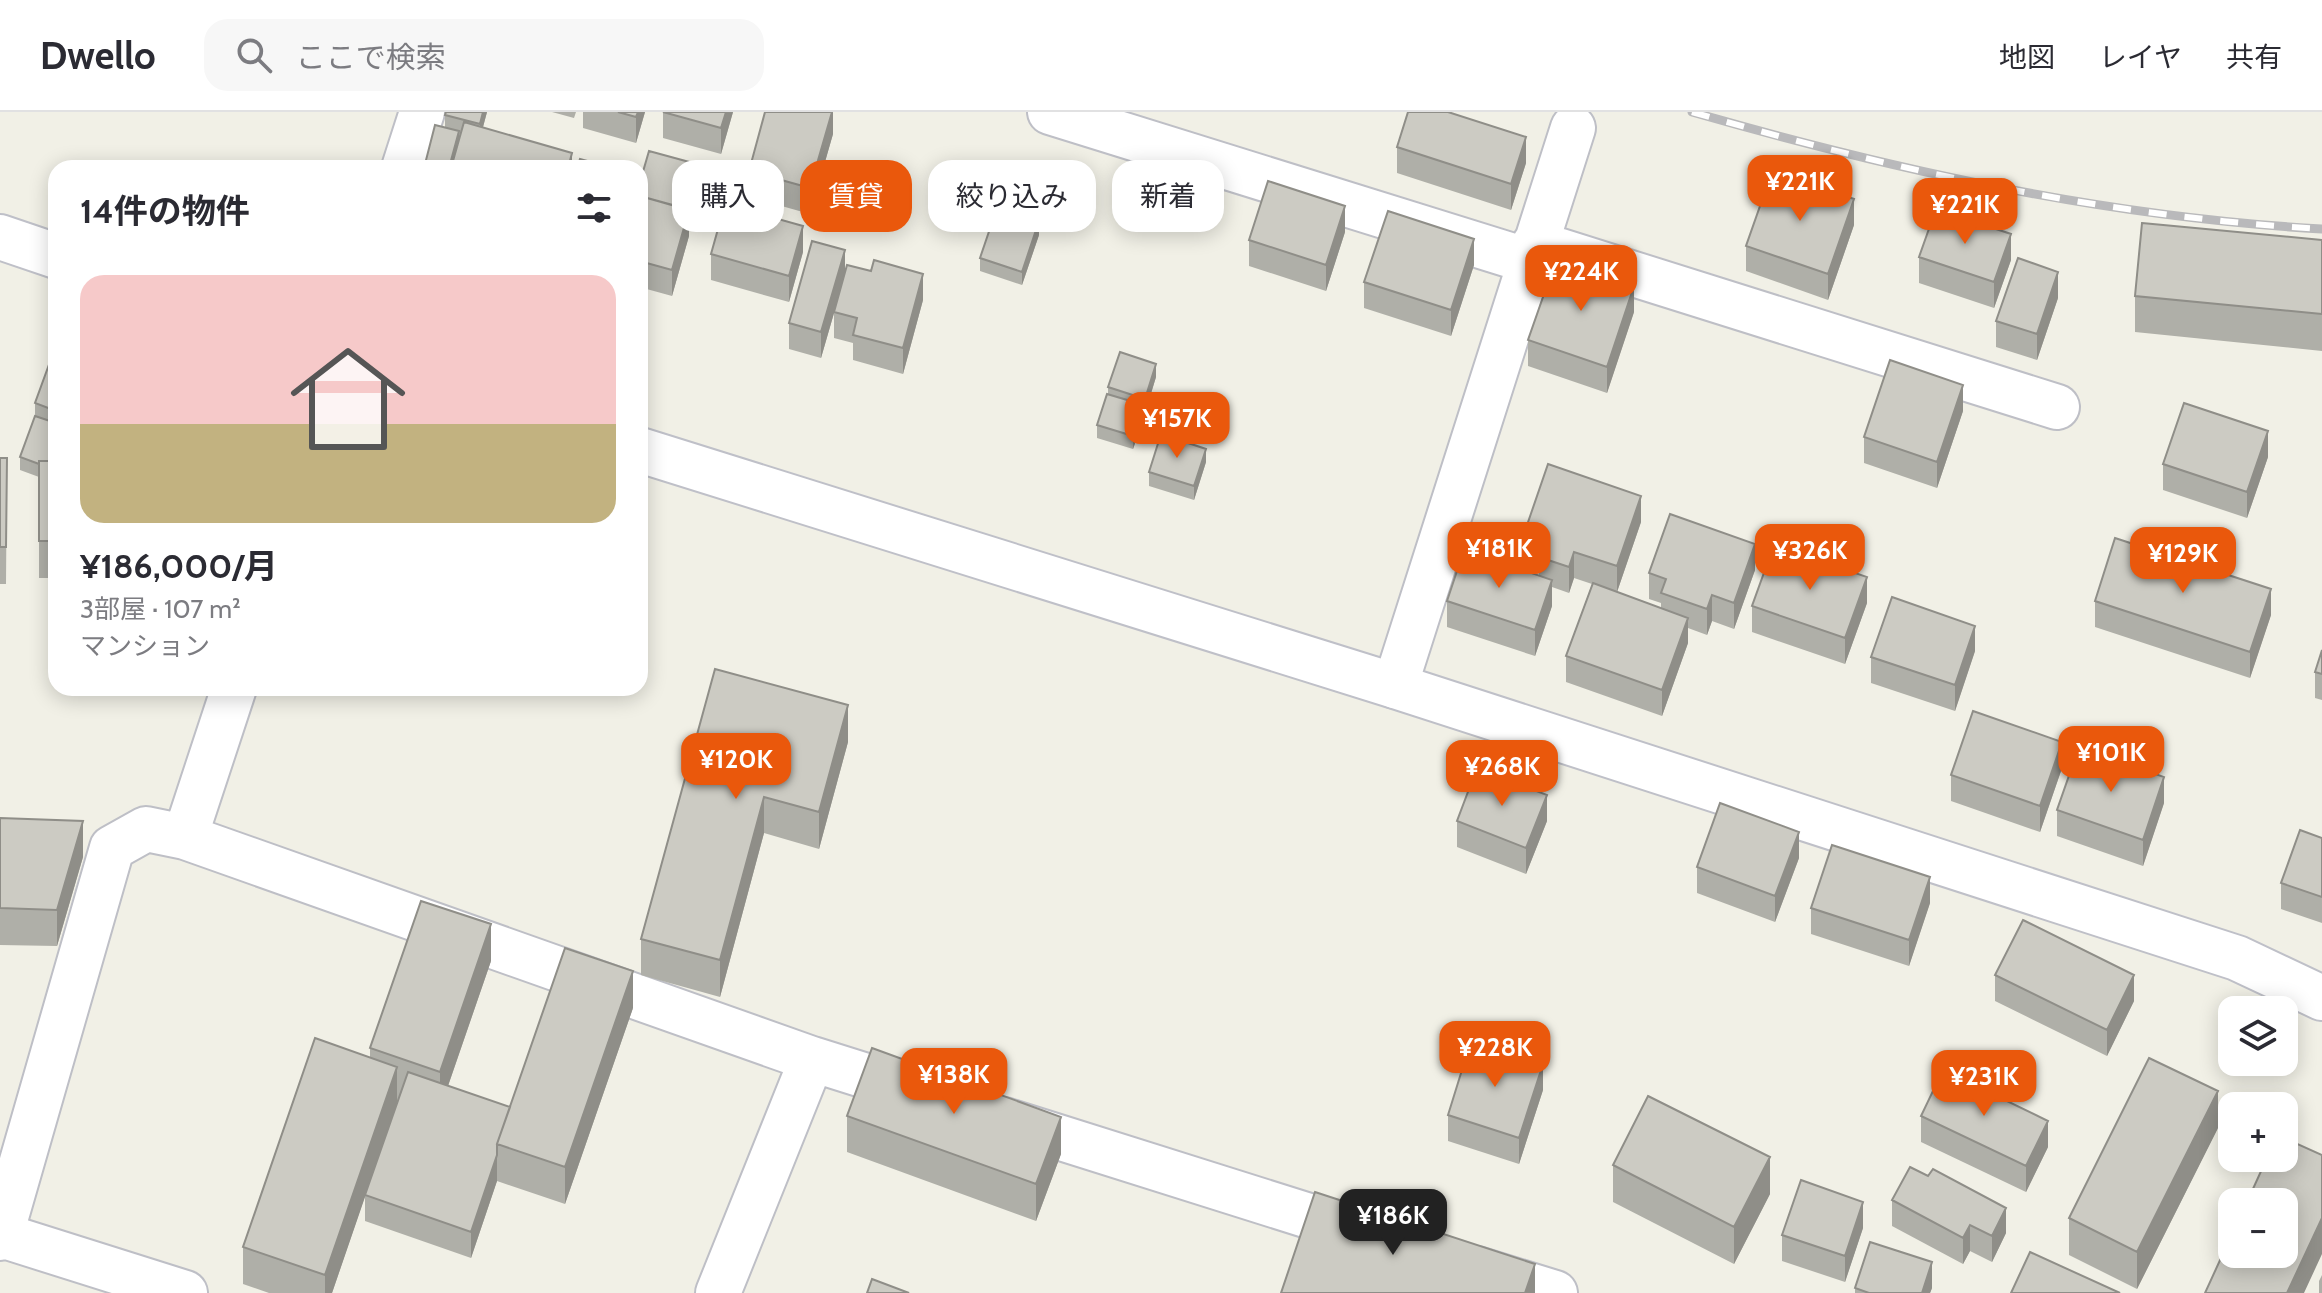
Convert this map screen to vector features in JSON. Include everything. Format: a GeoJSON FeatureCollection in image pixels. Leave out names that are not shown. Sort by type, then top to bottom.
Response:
{"type":"FeatureCollection","features":[{"type":"Feature","properties":{"kind":"street"},"geometry":{"type":"LineString","coordinates":[[407,160],[422,112]]}},
{"type":"Feature","properties":{"kind":"street"},"geometry":{"type":"LineString","coordinates":[[1050,112],[2057,407]]}},
{"type":"Feature","properties":{"kind":"street"},"geometry":{"type":"LineString","coordinates":[[1395,686],[1573,128]]}},
{"type":"Feature","properties":{"kind":"street"},"geometry":{"type":"LineString","coordinates":[[0,237],[48,253]]}},
{"type":"Feature","properties":{"kind":"street"},"geometry":{"type":"LineString","coordinates":[[648,453],[1395,686],[2237,958],[2322,998]]}},
{"type":"Feature","properties":{"kind":"street"},"geometry":{"type":"LineString","coordinates":[[185,837],[231,696]]}},
{"type":"Feature","properties":{"kind":"street"},"geometry":{"type":"LineString","coordinates":[[185,1293],[0,1236],[112,848],[146,829],[185,837],[812,1059],[1555,1293]]}},
{"type":"Feature","properties":{"kind":"street"},"geometry":{"type":"LineString","coordinates":[[718,1293],[812,1059]]}},
{"type":"Feature","properties":{"kind":"building"},"geometry":{"type":"Polygon","coordinates":[[[446,112],[483,112],[480,124],[445,115],[446,112]]]}},
{"type":"Feature","properties":{"kind":"building"},"geometry":{"type":"Polygon","coordinates":[[[618,112],[638,112],[636,117],[618,112]]]}},
{"type":"Feature","properties":{"kind":"building"},"geometry":{"type":"Polygon","coordinates":[[[663,112],[726,112],[721,128],[663,112]]]}},
{"type":"Feature","properties":{"kind":"building"},"geometry":{"type":"Polygon","coordinates":[[[765,112],[832,112],[818,160],[800,160],[800,185],[784,181],[784,160],[752,160],[765,112]]]}},
{"type":"Feature","properties":{"kind":"building"},"geometry":{"type":"Polygon","coordinates":[[[1408,112],[1448,112],[1526,137],[1511,184],[1397,147],[1408,112]]]}},
{"type":"Feature","properties":{"kind":"building"},"geometry":{"type":"Polygon","coordinates":[[[464,122],[572,153],[570,160],[453,160],[464,122]]]}},
{"type":"Feature","properties":{"kind":"building"},"geometry":{"type":"Polygon","coordinates":[[[435,125],[459,131],[451,160],[426,160],[435,125]]]}},
{"type":"Feature","properties":{"kind":"building"},"geometry":{"type":"Polygon","coordinates":[[[649,151],[682,160],[672,160],[672,205],[648,198],[649,151]]]}},
{"type":"Feature","properties":{"kind":"building"},"geometry":{"type":"Polygon","coordinates":[[[1772,172],[1854,199],[1828,274],[1746,246],[1772,172]]]}},
{"type":"Feature","properties":{"kind":"building"},"geometry":{"type":"Polygon","coordinates":[[[1268,181],[1345,206],[1326,265],[1249,240],[1268,181]]]}},
{"type":"Feature","properties":{"kind":"building"},"geometry":{"type":"Polygon","coordinates":[[[648,198],[672,205],[672,232],[683,232],[672,270],[648,263],[648,198]]]}},
{"type":"Feature","properties":{"kind":"building"},"geometry":{"type":"Polygon","coordinates":[[[1936,209],[2011,234],[1994,282],[1919,257],[1936,209]]]}},
{"type":"Feature","properties":{"kind":"building"},"geometry":{"type":"Polygon","coordinates":[[[1388,211],[1474,239],[1451,310],[1364,282],[1388,211]]]}},
{"type":"Feature","properties":{"kind":"building"},"geometry":{"type":"Polygon","coordinates":[[[784,221],[800,225],[801,232],[789,276],[711,254],[717,232],[784,232],[784,221]]]}},
{"type":"Feature","properties":{"kind":"building"},"geometry":{"type":"Polygon","coordinates":[[[2142,223],[2322,240],[2322,314],[2135,296],[2142,223]]]}},
{"type":"Feature","properties":{"kind":"building"},"geometry":{"type":"Polygon","coordinates":[[[989,232],[1035,232],[1022,272],[980,258],[989,232]]]}},
{"type":"Feature","properties":{"kind":"building"},"geometry":{"type":"Polygon","coordinates":[[[812,241],[845,250],[821,332],[789,323],[812,241]]]}},
{"type":"Feature","properties":{"kind":"building"},"geometry":{"type":"Polygon","coordinates":[[[2018,258],[2058,272],[2037,334],[1996,321],[2018,258]]]}},
{"type":"Feature","properties":{"kind":"building"},"geometry":{"type":"Polygon","coordinates":[[[874,260],[923,274],[903,348],[853,335],[857,318],[834,312],[847,265],[871,271],[874,260]]]}},
{"type":"Feature","properties":{"kind":"building"},"geometry":{"type":"Polygon","coordinates":[[[1556,260],[1634,286],[1607,367],[1528,340],[1556,260]]]}},
{"type":"Feature","properties":{"kind":"building"},"geometry":{"type":"Polygon","coordinates":[[[1120,352],[1156,364],[1145,399],[1108,387],[1120,352]]]}},
{"type":"Feature","properties":{"kind":"building"},"geometry":{"type":"Polygon","coordinates":[[[1890,360],[1963,385],[1937,462],[1864,437],[1890,360]]]}},
{"type":"Feature","properties":{"kind":"building"},"geometry":{"type":"Polygon","coordinates":[[[48,367],[48,408],[35,403],[48,367]]]}},
{"type":"Feature","properties":{"kind":"building"},"geometry":{"type":"Polygon","coordinates":[[[1107,394],[1144,405],[1133,436],[1097,425],[1107,394]]]}},
{"type":"Feature","properties":{"kind":"building"},"geometry":{"type":"Polygon","coordinates":[[[2184,403],[2268,431],[2247,492],[2163,464],[2184,403]]]}},
{"type":"Feature","properties":{"kind":"building"},"geometry":{"type":"Polygon","coordinates":[[[35,416],[48,420],[48,461],[39,461],[39,464],[20,457],[35,416]]]}},
{"type":"Feature","properties":{"kind":"building"},"geometry":{"type":"Polygon","coordinates":[[[1161,434],[1206,449],[1194,486],[1149,472],[1161,434]]]}},
{"type":"Feature","properties":{"kind":"building"},"geometry":{"type":"Polygon","coordinates":[[[0,458],[7,458],[6,547],[0,547],[0,458]]]}},
{"type":"Feature","properties":{"kind":"building"},"geometry":{"type":"Polygon","coordinates":[[[39,461],[48,461],[48,541],[39,541],[39,461]]]}},
{"type":"Feature","properties":{"kind":"building"},"geometry":{"type":"Polygon","coordinates":[[[1548,464],[1641,496],[1617,566],[1574,552],[1569,567],[1539,557],[1546,537],[1525,531],[1548,464]]]}},
{"type":"Feature","properties":{"kind":"building"},"geometry":{"type":"Polygon","coordinates":[[[1670,514],[1755,544],[1734,603],[1712,595],[1707,609],[1661,593],[1666,579],[1649,573],[1670,514]]]}},
{"type":"Feature","properties":{"kind":"building"},"geometry":{"type":"Polygon","coordinates":[[[2115,538],[2271,589],[2250,652],[2095,601],[2115,538]]]}},
{"type":"Feature","properties":{"kind":"building"},"geometry":{"type":"Polygon","coordinates":[[[1774,545],[1867,577],[1845,638],[1752,606],[1774,545]]]}},
{"type":"Feature","properties":{"kind":"building"},"geometry":{"type":"Polygon","coordinates":[[[1464,550],[1552,580],[1535,630],[1447,601],[1464,550]]]}},
{"type":"Feature","properties":{"kind":"building"},"geometry":{"type":"Polygon","coordinates":[[[1593,583],[1688,618],[1662,690],[1566,656],[1593,583]]]}},
{"type":"Feature","properties":{"kind":"building"},"geometry":{"type":"Polygon","coordinates":[[[1892,597],[1975,626],[1955,685],[1871,657],[1892,597]]]}},
{"type":"Feature","properties":{"kind":"building"},"geometry":{"type":"Polygon","coordinates":[[[2322,650],[2322,674],[2315,672],[2322,650]]]}},
{"type":"Feature","properties":{"kind":"building"},"geometry":{"type":"Polygon","coordinates":[[[715,669],[848,705],[819,812],[764,797],[720,960],[641,939],[715,669]]]}},
{"type":"Feature","properties":{"kind":"building"},"geometry":{"type":"Polygon","coordinates":[[[1973,711],[2062,742],[2040,806],[1951,775],[1973,711]]]}},
{"type":"Feature","properties":{"kind":"building"},"geometry":{"type":"Polygon","coordinates":[[[2079,747],[2164,777],[2143,840],[2057,810],[2079,747]]]}},
{"type":"Feature","properties":{"kind":"building"},"geometry":{"type":"Polygon","coordinates":[[[1477,768],[1547,795],[1526,848],[1457,821],[1477,768]]]}},
{"type":"Feature","properties":{"kind":"building"},"geometry":{"type":"Polygon","coordinates":[[[1720,803],[1799,832],[1775,896],[1697,867],[1720,803]]]}},
{"type":"Feature","properties":{"kind":"building"},"geometry":{"type":"Polygon","coordinates":[[[0,818],[83,821],[57,910],[0,908],[0,818]]]}},
{"type":"Feature","properties":{"kind":"building"},"geometry":{"type":"Polygon","coordinates":[[[2300,830],[2322,838],[2322,897],[2281,883],[2300,830]]]}},
{"type":"Feature","properties":{"kind":"building"},"geometry":{"type":"Polygon","coordinates":[[[1832,845],[1930,877],[1909,940],[1811,908],[1832,845]]]}},
{"type":"Feature","properties":{"kind":"building"},"geometry":{"type":"Polygon","coordinates":[[[421,901],[491,924],[440,1072],[370,1048],[421,901]]]}},
{"type":"Feature","properties":{"kind":"building"},"geometry":{"type":"Polygon","coordinates":[[[2023,920],[2134,975],[2107,1030],[1995,975],[2023,920]]]}},
{"type":"Feature","properties":{"kind":"building"},"geometry":{"type":"Polygon","coordinates":[[[565,948],[633,971],[565,1167],[497,1144],[565,948]]]}},
{"type":"Feature","properties":{"kind":"building"},"geometry":{"type":"Polygon","coordinates":[[[315,1038],[397,1067],[325,1275],[243,1247],[315,1038]]]}},
{"type":"Feature","properties":{"kind":"building"},"geometry":{"type":"Polygon","coordinates":[[[1471,1041],[1543,1064],[1519,1138],[1448,1115],[1471,1041]]]}},
{"type":"Feature","properties":{"kind":"building"},"geometry":{"type":"Polygon","coordinates":[[[872,1048],[1061,1117],[1036,1184],[847,1116],[872,1048]]]}},
{"type":"Feature","properties":{"kind":"building"},"geometry":{"type":"Polygon","coordinates":[[[2149,1058],[2218,1091],[2137,1252],[2069,1218],[2149,1058]]]}},
{"type":"Feature","properties":{"kind":"building"},"geometry":{"type":"Polygon","coordinates":[[[1943,1070],[2048,1121],[2026,1166],[1921,1116],[1943,1070]]]}},
{"type":"Feature","properties":{"kind":"building"},"geometry":{"type":"Polygon","coordinates":[[[408,1072],[510,1107],[471,1232],[365,1195],[408,1072]]]}},
{"type":"Feature","properties":{"kind":"building"},"geometry":{"type":"Polygon","coordinates":[[[1648,1096],[1770,1157],[1734,1227],[1613,1165],[1648,1096]]]}},
{"type":"Feature","properties":{"kind":"building"},"geometry":{"type":"Polygon","coordinates":[[[2298,1144],[2322,1155],[2322,1218],[2287,1293],[2205,1293],[2218,1265],[2218,1268],[2298,1268],[2298,1188],[2253,1188],[2261,1172],[2298,1172],[2298,1144]]]}},
{"type":"Feature","properties":{"kind":"building"},"geometry":{"type":"Polygon","coordinates":[[[1910,1167],[1928,1176],[1933,1169],[2006,1208],[1992,1236],[1970,1225],[1963,1238],[1892,1200],[1910,1167]]]}},
{"type":"Feature","properties":{"kind":"building"},"geometry":{"type":"Polygon","coordinates":[[[1801,1180],[1863,1202],[1845,1256],[1782,1235],[1801,1180]]]}},
{"type":"Feature","properties":{"kind":"building"},"geometry":{"type":"Polygon","coordinates":[[[1315,1192],[1535,1264],[1525,1293],[1281,1293],[1315,1192]]]}},
{"type":"Feature","properties":{"kind":"building"},"geometry":{"type":"Polygon","coordinates":[[[1870,1242],[1932,1262],[1922,1293],[1869,1293],[1855,1288],[1870,1242]]]}},
{"type":"Feature","properties":{"kind":"building"},"geometry":{"type":"Polygon","coordinates":[[[2030,1252],[2120,1293],[2011,1293],[2030,1252]]]}},
{"type":"Feature","properties":{"kind":"building"},"geometry":{"type":"Polygon","coordinates":[[[872,1279],[909,1293],[867,1293],[872,1279]]]}},
{"type":"Feature","properties":{"kind":"railway"},"geometry":{"type":"LineString","coordinates":[[1692,112],[1847,153],[2004,188],[2162,214],[2322,229]]}}]}
